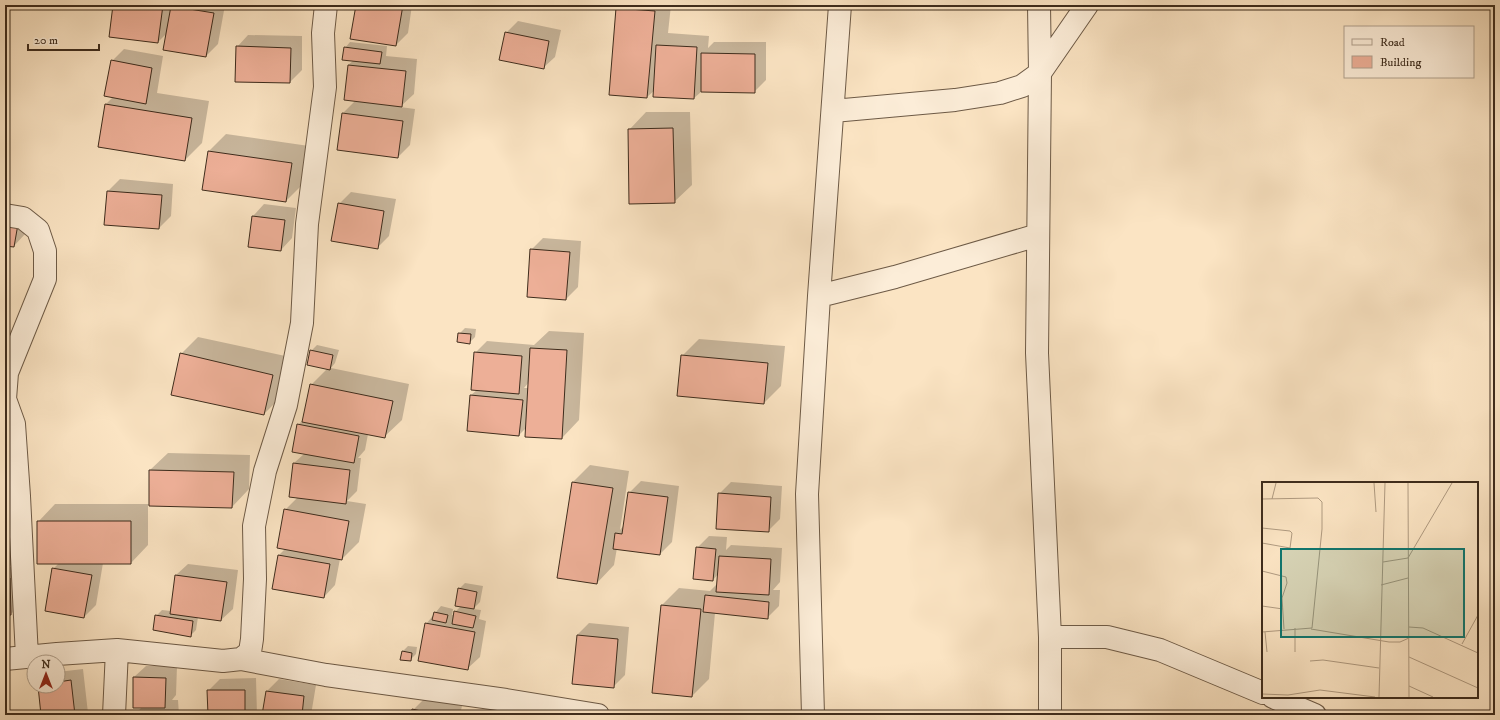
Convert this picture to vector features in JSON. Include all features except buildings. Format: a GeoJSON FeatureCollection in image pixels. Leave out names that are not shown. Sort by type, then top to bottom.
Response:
{"type":"FeatureCollection","features":[{"type":"Feature","properties":{"kind":"street"},"geometry":{"type":"LineString","coordinates":[[241,659],[250,652],[252,639],[255,579],[254,526],[265,471],[286,405],[302,322],[307,224],[325,87],[323,33],[326,5]]}},
{"type":"Feature","properties":{"kind":"street"},"geometry":{"type":"LineString","coordinates":[[813,715],[808,494],[819,296],[840,5]]}},
{"type":"Feature","properties":{"kind":"street"},"geometry":{"type":"LineString","coordinates":[[1039,5],[1040,73],[1037,353],[1050,638],[1050,715]]}},
{"type":"Feature","properties":{"kind":"street"},"geometry":{"type":"LineString","coordinates":[[832,111],[947,100],[1000,93],[1022,86],[1040,73],[1087,5]]}},
{"type":"Feature","properties":{"kind":"street"},"geometry":{"type":"LineString","coordinates":[[5,215],[23,218],[38,230],[45,251],[45,279],[7,373],[5,399],[14,424],[12,494],[27,654]]}},
{"type":"Feature","properties":{"kind":"street"},"geometry":{"type":"LineString","coordinates":[[819,296],[895,277],[1038,234]]}},
{"type":"Feature","properties":{"kind":"street"},"geometry":{"type":"LineString","coordinates":[[1050,638],[1106,637],[1160,650],[1262,693]]}},
{"type":"Feature","properties":{"kind":"street"},"geometry":{"type":"LineString","coordinates":[[114,715],[116,650]]}},
{"type":"Feature","properties":{"kind":"street"},"geometry":{"type":"LineString","coordinates":[[65,654],[116,650],[223,660],[241,659],[326,675],[506,700],[598,715]]}},
{"type":"Feature","properties":{"kind":"street"},"geometry":{"type":"LineString","coordinates":[[5,659],[26,657]]}},
{"type":"Feature","properties":{"kind":"street"},"geometry":{"type":"LineString","coordinates":[[1275,698],[1315,715]]}}]}
